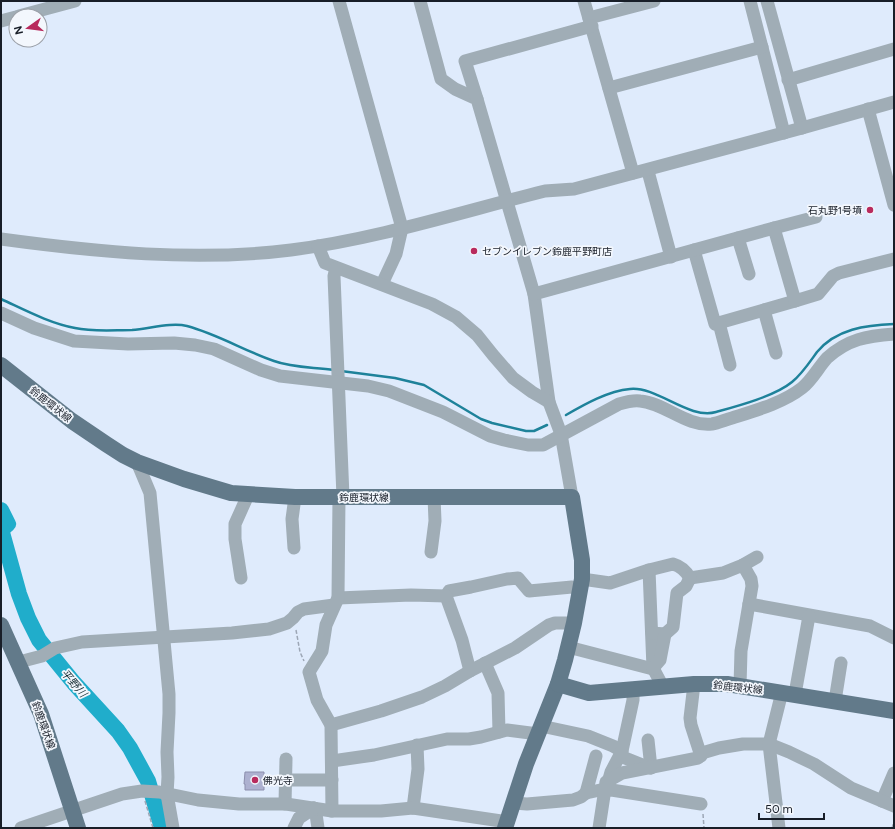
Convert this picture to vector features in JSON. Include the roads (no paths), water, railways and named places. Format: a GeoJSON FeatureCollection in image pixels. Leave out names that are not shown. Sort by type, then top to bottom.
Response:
{"type":"FeatureCollection","features":[{"type":"Feature","properties":{"kind":"main road","name":"鈴鹿環状線"},"geometry":{"type":"LineString","coordinates":[[1,364],[89,432],[137,462],[231,493],[295,497],[572,497]]}},
{"type":"Feature","properties":{"kind":"main road"},"geometry":{"type":"LineString","coordinates":[[506,825],[526,764],[558,684],[574,623],[582,560],[572,497]]}},
{"type":"Feature","properties":{"kind":"main road","name":"鈴鹿環状線"},"geometry":{"type":"LineString","coordinates":[[1,625],[19,662],[41,714],[78,828]]}},
{"type":"Feature","properties":{"kind":"main road","name":"鈴鹿環状線"},"geometry":{"type":"LineString","coordinates":[[558,684],[589,693],[694,684],[727,684],[894,711]]}},
{"type":"Feature","properties":{"kind":"street"},"geometry":{"type":"LineString","coordinates":[[48,8],[75,1]]}},
{"type":"Feature","properties":{"kind":"street"},"geometry":{"type":"LineString","coordinates":[[339,1],[402,228],[396,254],[382,284]]}},
{"type":"Feature","properties":{"kind":"street"},"geometry":{"type":"LineString","coordinates":[[420,1],[441,79],[455,89],[477,99]]}},
{"type":"Feature","properties":{"kind":"street"},"geometry":{"type":"LineString","coordinates":[[584,1],[633,173]]}},
{"type":"Feature","properties":{"kind":"street"},"geometry":{"type":"LineString","coordinates":[[572,497],[561,434],[549,402],[534,294],[466,61],[654,1]]}},
{"type":"Feature","properties":{"kind":"street"},"geometry":{"type":"LineString","coordinates":[[750,1],[784,133]]}},
{"type":"Feature","properties":{"kind":"street"},"geometry":{"type":"LineString","coordinates":[[767,1],[802,128]]}},
{"type":"Feature","properties":{"kind":"street"},"geometry":{"type":"LineString","coordinates":[[609,88],[762,47]]}},
{"type":"Feature","properties":{"kind":"street"},"geometry":{"type":"LineString","coordinates":[[788,80],[894,49]]}},
{"type":"Feature","properties":{"kind":"street"},"geometry":{"type":"LineString","coordinates":[[1,239],[55,247],[114,252],[185,255],[233,254],[291,250],[318,246],[361,238],[545,191],[574,189],[894,102]]}},
{"type":"Feature","properties":{"kind":"street"},"geometry":{"type":"LineString","coordinates":[[868,109],[894,205]]}},
{"type":"Feature","properties":{"kind":"street"},"geometry":{"type":"LineString","coordinates":[[650,175],[671,257]]}},
{"type":"Feature","properties":{"kind":"street"},"geometry":{"type":"LineString","coordinates":[[534,294],[816,217]]}},
{"type":"Feature","properties":{"kind":"street"},"geometry":{"type":"LineString","coordinates":[[774,228],[795,301]]}},
{"type":"Feature","properties":{"kind":"street"},"geometry":{"type":"LineString","coordinates":[[738,238],[749,274]]}},
{"type":"Feature","properties":{"kind":"street"},"geometry":{"type":"LineString","coordinates":[[318,246],[325,263],[432,304],[456,317],[477,334],[500,365],[513,378],[549,402]]}},
{"type":"Feature","properties":{"kind":"street"},"geometry":{"type":"LineString","coordinates":[[694,250],[715,324],[818,294],[832,276],[839,272],[894,259]]}},
{"type":"Feature","properties":{"kind":"street"},"geometry":{"type":"LineString","coordinates":[[332,811],[331,725],[317,700],[309,672],[322,651],[326,625],[336,601],[341,497],[339,358],[334,276],[336,268]]}},
{"type":"Feature","properties":{"kind":"street"},"geometry":{"type":"LineString","coordinates":[[764,310],[776,353]]}},
{"type":"Feature","properties":{"kind":"street"},"geometry":{"type":"LineString","coordinates":[[1,314],[34,328],[74,341],[128,344],[174,343],[195,345],[214,349],[272,374],[339,380],[389,391],[443,412],[477,430],[504,440],[528,445],[543,445],[619,404],[629,401],[641,401],[701,424],[712,424],[760,409],[784,399],[801,389],[815,375],[827,359],[840,348],[852,341],[874,336],[894,334]]}},
{"type":"Feature","properties":{"kind":"street"},"geometry":{"type":"LineString","coordinates":[[719,323],[730,364]]}},
{"type":"Feature","properties":{"kind":"street"},"geometry":{"type":"LineString","coordinates":[[137,462],[150,493],[169,713],[167,752],[168,777],[163,793],[173,828]]}},
{"type":"Feature","properties":{"kind":"street"},"geometry":{"type":"LineString","coordinates":[[241,578],[235,539],[235,524],[248,494]]}},
{"type":"Feature","properties":{"kind":"street"},"geometry":{"type":"LineString","coordinates":[[294,548],[292,519],[295,497]]}},
{"type":"Feature","properties":{"kind":"street"},"geometry":{"type":"LineString","coordinates":[[431,552],[435,521],[434,497]]}},
{"type":"Feature","properties":{"kind":"street"},"geometry":{"type":"LineString","coordinates":[[690,578],[723,573],[743,565],[757,557]]}},
{"type":"Feature","properties":{"kind":"street"},"geometry":{"type":"LineString","coordinates":[[446,596],[449,591],[471,588],[506,579],[518,578],[529,591],[572,587],[580,584],[610,583],[673,564],[682,569],[690,578]]}},
{"type":"Feature","properties":{"kind":"street"},"geometry":{"type":"LineString","coordinates":[[740,686],[741,651],[752,586],[743,565]]}},
{"type":"Feature","properties":{"kind":"street"},"geometry":{"type":"LineString","coordinates":[[649,570],[653,668],[663,687]]}},
{"type":"Feature","properties":{"kind":"street"},"geometry":{"type":"LineString","coordinates":[[653,668],[660,660],[665,634],[673,627],[677,593],[686,586],[690,578]]}},
{"type":"Feature","properties":{"kind":"street"},"geometry":{"type":"LineString","coordinates":[[19,662],[42,656],[55,648],[82,642],[163,638],[269,629],[287,623],[298,612],[304,609],[336,601],[411,595],[446,596]]}},
{"type":"Feature","properties":{"kind":"street"},"geometry":{"type":"LineString","coordinates":[[446,596],[462,640],[470,671]]}},
{"type":"Feature","properties":{"kind":"street"},"geometry":{"type":"LineString","coordinates":[[749,604],[870,626],[894,638]]}},
{"type":"Feature","properties":{"kind":"street"},"geometry":{"type":"LineString","coordinates":[[779,828],[769,744],[789,693],[809,616]]}},
{"type":"Feature","properties":{"kind":"street"},"geometry":{"type":"LineString","coordinates":[[331,725],[381,711],[422,697],[515,648],[549,625],[555,623],[574,623]]}},
{"type":"Feature","properties":{"kind":"street"},"geometry":{"type":"LineString","coordinates":[[652,633],[665,634]]}},
{"type":"Feature","properties":{"kind":"street"},"geometry":{"type":"LineString","coordinates":[[568,647],[653,668]]}},
{"type":"Feature","properties":{"kind":"street"},"geometry":{"type":"LineString","coordinates":[[485,663],[498,693],[500,732]]}},
{"type":"Feature","properties":{"kind":"street"},"geometry":{"type":"LineString","coordinates":[[834,701],[841,663]]}},
{"type":"Feature","properties":{"kind":"street"},"geometry":{"type":"LineString","coordinates":[[694,684],[690,718],[701,756]]}},
{"type":"Feature","properties":{"kind":"street"},"geometry":{"type":"LineString","coordinates":[[599,828],[607,784],[611,772],[621,754],[633,690]]}},
{"type":"Feature","properties":{"kind":"street"},"geometry":{"type":"LineString","coordinates":[[332,761],[374,755],[447,739],[469,739],[513,730],[539,730],[588,736],[613,746],[621,754],[651,768]]}},
{"type":"Feature","properties":{"kind":"street"},"geometry":{"type":"LineString","coordinates":[[696,738],[713,743],[735,741],[743,744]]}},
{"type":"Feature","properties":{"kind":"street"},"geometry":{"type":"LineString","coordinates":[[648,740],[651,768]]}},
{"type":"Feature","properties":{"kind":"street"},"geometry":{"type":"LineString","coordinates":[[514,803],[527,804],[572,800],[607,784],[622,773],[698,758],[702,754],[719,748],[743,744],[769,744],[814,764],[850,788],[894,806]]}},
{"type":"Feature","properties":{"kind":"street"},"geometry":{"type":"LineString","coordinates":[[413,808],[418,769],[417,745]]}},
{"type":"Feature","properties":{"kind":"street"},"geometry":{"type":"LineString","coordinates":[[586,793],[596,756]]}},
{"type":"Feature","properties":{"kind":"street"},"geometry":{"type":"LineString","coordinates":[[285,804],[286,759]]}},
{"type":"Feature","properties":{"kind":"street"},"geometry":{"type":"LineString","coordinates":[[882,801],[894,773]]}},
{"type":"Feature","properties":{"kind":"street"},"geometry":{"type":"LineString","coordinates":[[285,780],[332,780]]}},
{"type":"Feature","properties":{"kind":"street"},"geometry":{"type":"LineString","coordinates":[[607,784],[701,804]]}},
{"type":"Feature","properties":{"kind":"street"},"geometry":{"type":"LineString","coordinates":[[21,828],[73,812],[122,794],[142,791],[163,793],[205,801],[239,804],[285,804],[332,811],[381,811],[413,808],[453,815],[488,818],[506,825]]}},
{"type":"Feature","properties":{"kind":"street"},"geometry":{"type":"LineString","coordinates":[[294,828],[299,818],[314,808]]}},
{"type":"Feature","properties":{"kind":"street"},"geometry":{"type":"LineString","coordinates":[[314,808],[318,828]]}},
{"type":"Feature","properties":{"kind":"waterway"},"geometry":{"type":"LineString","coordinates":[[1,299],[46,320],[65,326],[96,330],[132,330],[167,325],[181,325],[209,333],[263,357],[281,363],[334,370]]}},
{"type":"Feature","properties":{"kind":"waterway"},"geometry":{"type":"LineString","coordinates":[[566,415],[605,395],[630,389],[640,389],[651,392],[695,411],[706,413],[725,410],[756,400],[785,387],[799,375],[825,344],[842,333],[862,327],[894,324]]}},
{"type":"Feature","properties":{"kind":"waterway"},"geometry":{"type":"LineString","coordinates":[[341,371],[395,378],[424,385],[481,419],[492,423],[526,431],[534,431],[547,425]]}},
{"type":"Feature","properties":{"kind":"waterway"},"geometry":{"type":"LineString","coordinates":[[1,510],[8,524],[1,530]]}},
{"type":"Feature","properties":{"kind":"waterway","name":"平野川"},"geometry":{"type":"LineString","coordinates":[[1,529],[19,594],[28,618],[39,640],[74,683],[118,731],[130,748],[148,781],[162,828]]}},
{"type":"Feature","properties":{"kind":"place","name":"石丸野1号墳"},"geometry":{"type":"Point","coordinates":[870,210]}},
{"type":"Feature","properties":{"kind":"place","name":"セブンイレブン鈴鹿平野町店"},"geometry":{"type":"Point","coordinates":[474,251]}},
{"type":"Feature","properties":{"kind":"place","name":"佛光寺"},"geometry":{"type":"Point","coordinates":[255,780]}}]}
